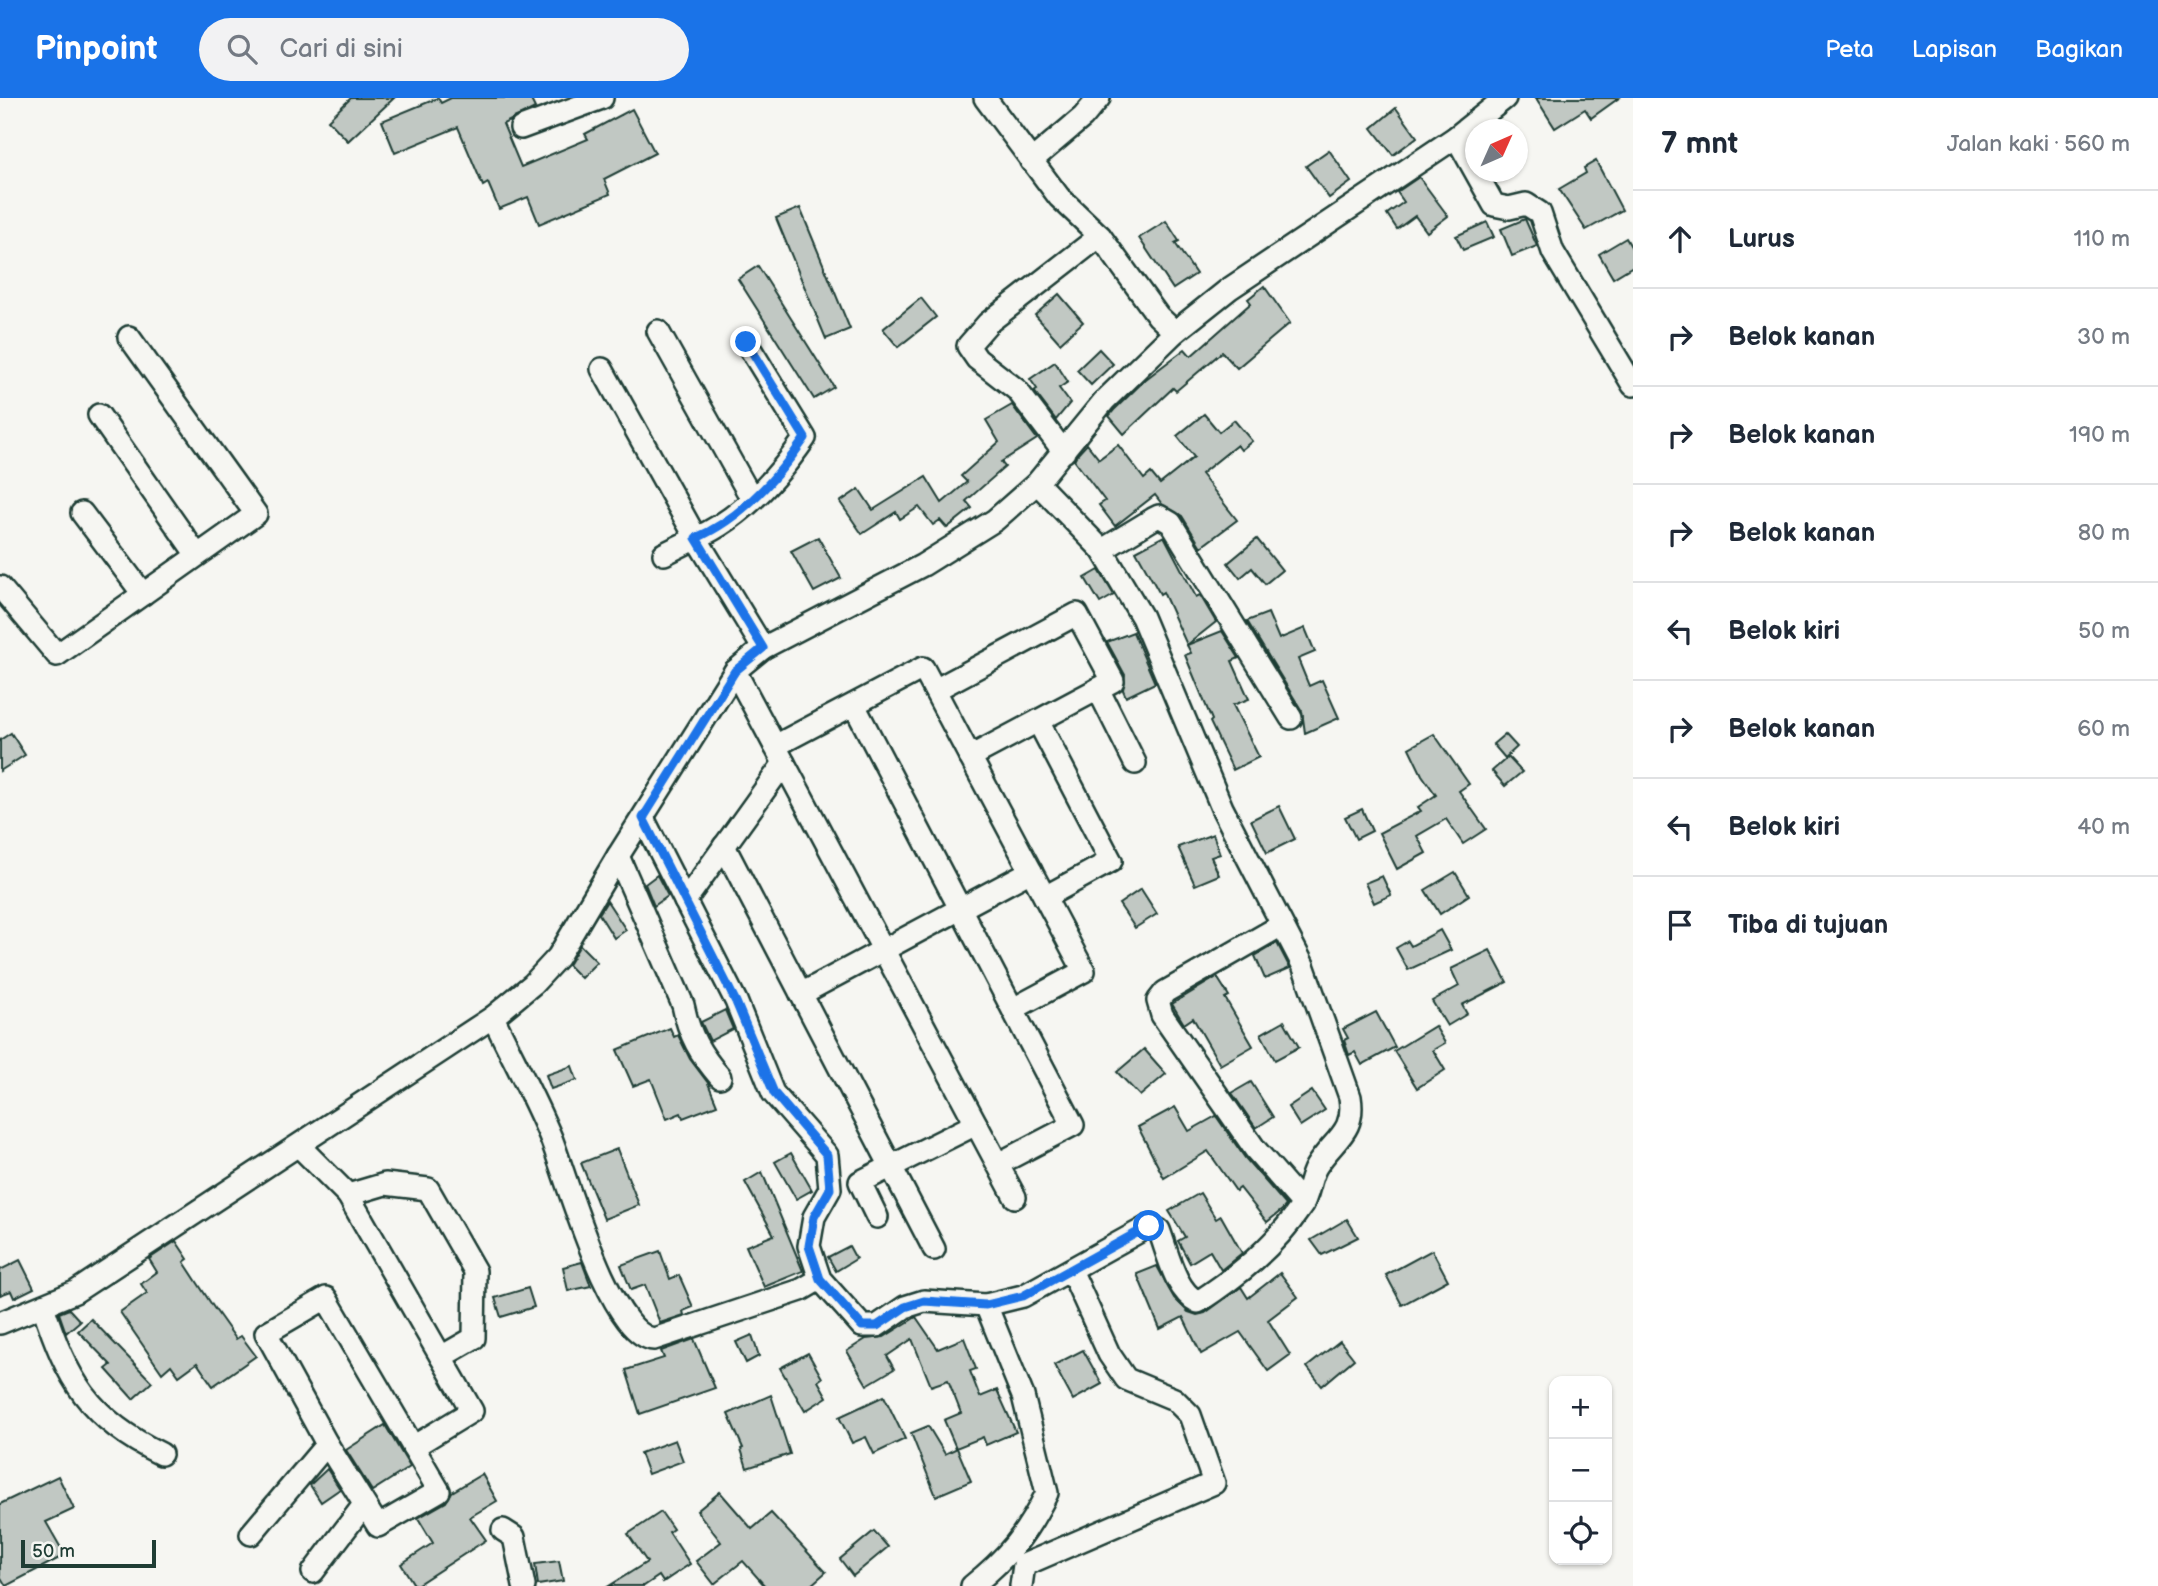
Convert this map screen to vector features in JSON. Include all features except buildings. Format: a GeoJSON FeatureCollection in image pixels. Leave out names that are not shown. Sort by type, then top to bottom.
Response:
{"type":"FeatureCollection","features":[{"type":"Feature","properties":{"kind":"street"},"geometry":{"type":"LineString","coordinates":[[521,128],[602,98]]}},
{"type":"Feature","properties":{"kind":"street"},"geometry":{"type":"LineString","coordinates":[[985,98],[1059,197],[1100,236],[1158,316],[1175,332]]}},
{"type":"Feature","properties":{"kind":"street"},"geometry":{"type":"LineString","coordinates":[[1031,161],[1083,117],[1099,98]]}},
{"type":"Feature","properties":{"kind":"street"},"geometry":{"type":"LineString","coordinates":[[0,1323],[75,1292],[493,1017],[533,984],[558,957],[618,856],[735,671],[763,648],[923,565],[995,520],[1037,483],[1104,401],[1175,332],[1229,289],[1456,136],[1504,98]]}},
{"type":"Feature","properties":{"kind":"street"},"geometry":{"type":"LineString","coordinates":[[1456,136],[1494,205],[1509,208],[1526,204],[1540,213],[1553,252],[1633,385]]}},
{"type":"Feature","properties":{"kind":"street"},"geometry":{"type":"LineString","coordinates":[[1064,452],[1017,390],[977,359],[968,346],[988,323],[1100,236]]}},
{"type":"Feature","properties":{"kind":"street"},"geometry":{"type":"LineString","coordinates":[[657,331],[752,499]]}},
{"type":"Feature","properties":{"kind":"street"},"geometry":{"type":"LineString","coordinates":[[0,587],[57,655],[256,514],[129,337]]}},
{"type":"Feature","properties":{"kind":"street"},"geometry":{"type":"LineString","coordinates":[[664,554],[723,522],[752,499],[805,438],[746,342]]}},
{"type":"Feature","properties":{"kind":"street"},"geometry":{"type":"LineString","coordinates":[[602,369],[696,538],[763,648]]}},
{"type":"Feature","properties":{"kind":"street"},"geometry":{"type":"LineString","coordinates":[[99,415],[197,555]]}},
{"type":"Feature","properties":{"kind":"street"},"geometry":{"type":"LineString","coordinates":[[643,818],[736,1002],[774,1093],[827,1155],[830,1189],[814,1217],[809,1246],[820,1279],[862,1326],[877,1326],[905,1307],[924,1301],[986,1305],[1023,1296],[1143,1227],[1154,1226],[1159,1230],[1180,1284],[1190,1298],[1198,1302],[1265,1252],[1303,1204],[1316,1167],[1349,1126],[1353,1112],[1350,1097],[1303,965],[1280,926],[1222,808],[1142,617],[1102,550],[1037,483]]}},
{"type":"Feature","properties":{"kind":"street"},"geometry":{"type":"LineString","coordinates":[[82,513],[143,594]]}},
{"type":"Feature","properties":{"kind":"street"},"geometry":{"type":"LineString","coordinates":[[1102,550],[1153,519],[1165,517],[1291,718]]}},
{"type":"Feature","properties":{"kind":"street"},"geometry":{"type":"LineString","coordinates":[[935,690],[1077,614],[1113,681],[970,757]]}},
{"type":"Feature","properties":{"kind":"street"},"geometry":{"type":"LineString","coordinates":[[685,901],[724,846],[779,754],[854,705],[923,668],[1084,971],[1013,1009]]}},
{"type":"Feature","properties":{"kind":"street"},"geometry":{"type":"LineString","coordinates":[[735,671],[1015,1198]]}},
{"type":"Feature","properties":{"kind":"street"},"geometry":{"type":"LineString","coordinates":[[1098,689],[1135,763]]}},
{"type":"Feature","properties":{"kind":"street"},"geometry":{"type":"LineString","coordinates":[[854,705],[1073,1125],[998,1164]]}},
{"type":"Feature","properties":{"kind":"street"},"geometry":{"type":"LineString","coordinates":[[1038,721],[1111,861],[1045,897]]}},
{"type":"Feature","properties":{"kind":"street"},"geometry":{"type":"LineString","coordinates":[[724,846],[934,1249]]}},
{"type":"Feature","properties":{"kind":"street"},"geometry":{"type":"LineString","coordinates":[[618,856],[683,1005],[688,1030],[701,1056],[720,1077]]}},
{"type":"Feature","properties":{"kind":"street"},"geometry":{"type":"LineString","coordinates":[[802,994],[1031,871]]}},
{"type":"Feature","properties":{"kind":"street"},"geometry":{"type":"LineString","coordinates":[[1280,926],[1165,992],[1158,1001],[1162,1015],[1255,1149],[1303,1204]]}},
{"type":"Feature","properties":{"kind":"street"},"geometry":{"type":"LineString","coordinates":[[493,1017],[551,1138],[601,1273],[611,1294],[644,1336],[654,1339],[802,1290],[820,1279]]}},
{"type":"Feature","properties":{"kind":"street"},"geometry":{"type":"LineString","coordinates":[[877,1217],[860,1182],[976,1124]]}},
{"type":"Feature","properties":{"kind":"street"},"geometry":{"type":"LineString","coordinates":[[299,1146],[348,1195],[472,1411],[413,1447]]}},
{"type":"Feature","properties":{"kind":"street"},"geometry":{"type":"LineString","coordinates":[[348,1195],[385,1184],[428,1189],[475,1271],[474,1338],[441,1357]]}},
{"type":"Feature","properties":{"kind":"street"},"geometry":{"type":"LineString","coordinates":[[1021,1586],[1024,1565],[1214,1483],[1190,1415],[1174,1399],[1126,1379],[1109,1354],[1070,1270]]}},
{"type":"Feature","properties":{"kind":"street"},"geometry":{"type":"LineString","coordinates":[[326,1298],[439,1491],[378,1526],[363,1506],[327,1444],[266,1333],[326,1298]]}},
{"type":"Feature","properties":{"kind":"street"},"geometry":{"type":"LineString","coordinates":[[972,1586],[1005,1559],[1029,1530],[1047,1493],[1023,1396],[986,1305]]}},
{"type":"Feature","properties":{"kind":"street"},"geometry":{"type":"LineString","coordinates":[[43,1306],[57,1349],[74,1380],[96,1409],[125,1436],[161,1454]]}},
{"type":"Feature","properties":{"kind":"street"},"geometry":{"type":"LineString","coordinates":[[251,1534],[327,1444]]}},
{"type":"Feature","properties":{"kind":"street"},"geometry":{"type":"LineString","coordinates":[[313,1572],[363,1506]]}},
{"type":"Feature","properties":{"kind":"street"},"geometry":{"type":"LineString","coordinates":[[503,1530],[514,1537],[524,1586]]}},
{"type":"Feature","properties":{"kind":"route"},"geometry":{"type":"LineString","coordinates":[[746,342],[805,438],[763,488],[737,513],[696,538],[763,648],[735,671],[643,818],[736,1002],[774,1093],[827,1155],[830,1189],[814,1217],[809,1246],[820,1279],[851,1317],[862,1326],[877,1326],[905,1307],[924,1301],[986,1305],[1023,1296],[1149,1226]]}}]}
